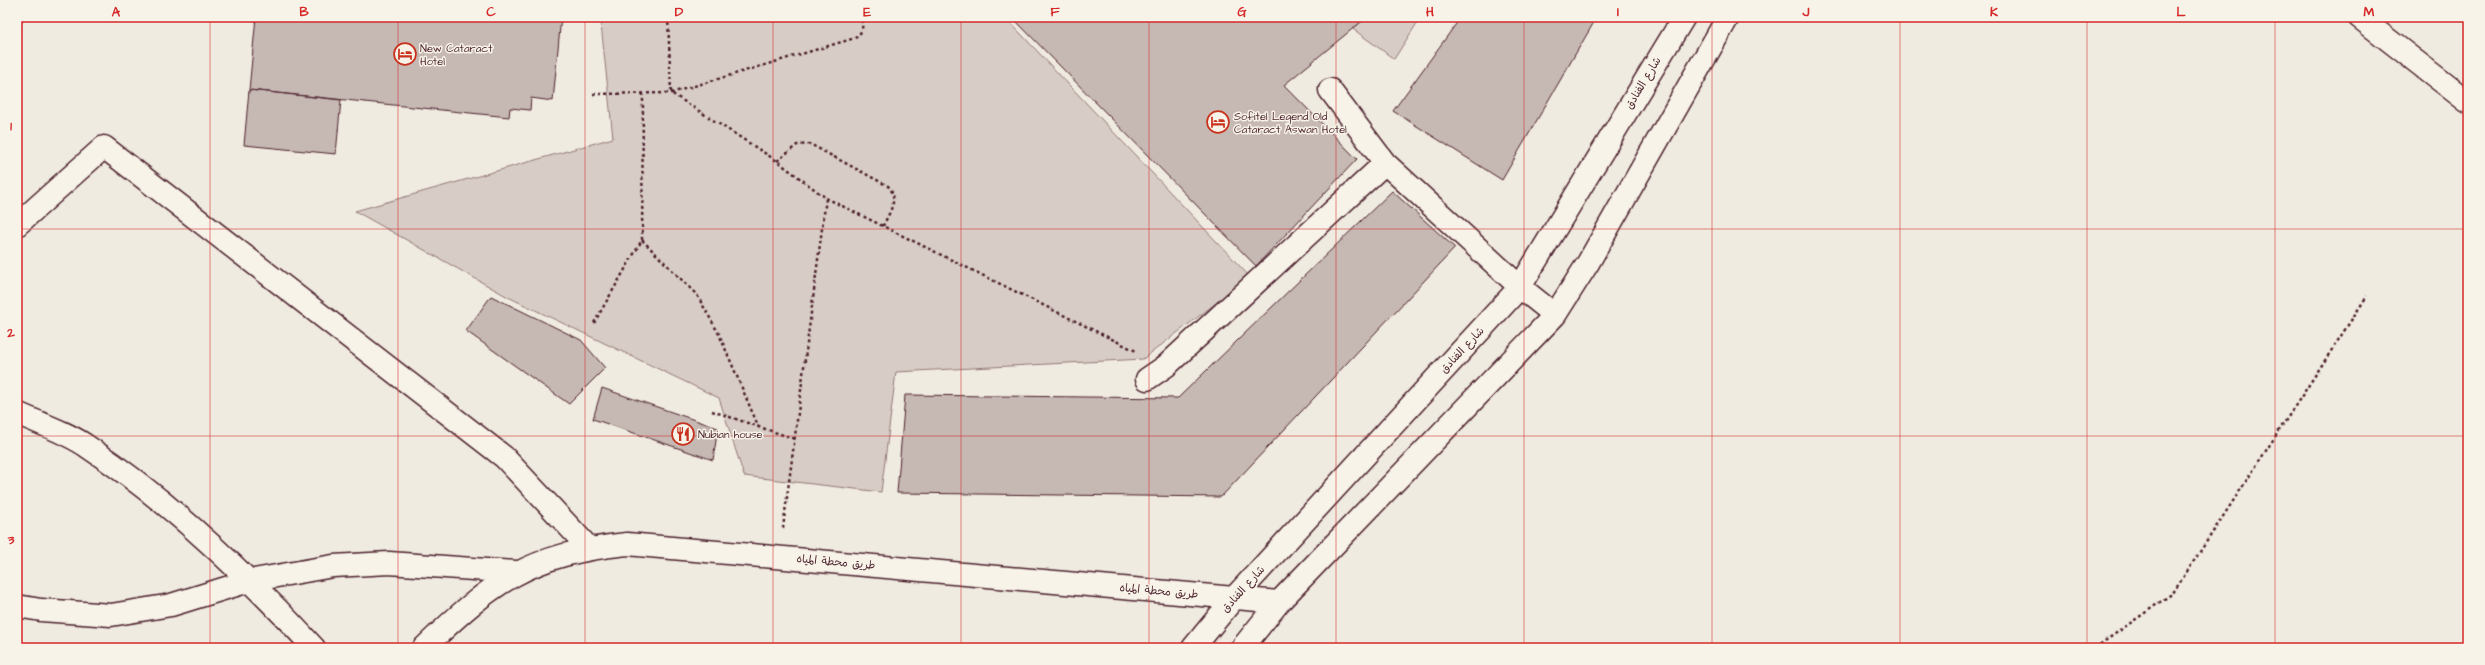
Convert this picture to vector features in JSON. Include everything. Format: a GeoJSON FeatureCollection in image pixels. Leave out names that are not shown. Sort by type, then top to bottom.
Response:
{"type":"FeatureCollection","features":[{"type":"Feature","properties":{"kind":"street","name":"شارع الفنادق"},"geometry":{"type":"LineString","coordinates":[[1193,648],[1234,598],[1520,287],[1684,17]]}},
{"type":"Feature","properties":{"kind":"street"},"geometry":{"type":"LineString","coordinates":[[1242,648],[1279,602],[1555,315],[1588,264],[1728,17]]}},
{"type":"Feature","properties":{"kind":"street"},"geometry":{"type":"LineString","coordinates":[[2359,17],[2468,102]]}},
{"type":"Feature","properties":{"kind":"street"},"geometry":{"type":"LineString","coordinates":[[1330,90],[1385,163],[1520,287],[1555,315]]}},
{"type":"Feature","properties":{"kind":"street"},"geometry":{"type":"LineString","coordinates":[[17,225],[104,147],[504,457],[589,548]]}},
{"type":"Feature","properties":{"kind":"street"},"geometry":{"type":"LineString","coordinates":[[1147,379],[1166,366],[1385,163]]}},
{"type":"Feature","properties":{"kind":"street"},"geometry":{"type":"LineString","coordinates":[[17,413],[87,446],[166,505],[249,581],[314,648]]}},
{"type":"Feature","properties":{"kind":"street","name":"طريق محطة المياه"},"geometry":{"type":"LineString","coordinates":[[424,648],[484,593],[516,572],[552,557],[589,548],[627,544],[779,556],[1279,602]]}},
{"type":"Feature","properties":{"kind":"street"},"geometry":{"type":"LineString","coordinates":[[17,606],[41,610],[111,615],[171,605],[249,581],[333,566],[389,563],[516,572]]}},
{"type":"Feature","properties":{"kind":"path"},"geometry":{"type":"LineString","coordinates":[[668,17],[671,93]]}},
{"type":"Feature","properties":{"kind":"path"},"geometry":{"type":"LineString","coordinates":[[593,94],[671,93],[855,38],[862,30],[863,23],[860,17]]}},
{"type":"Feature","properties":{"kind":"path"},"geometry":{"type":"LineString","coordinates":[[671,93],[777,161],[826,198],[1166,366]]}},
{"type":"Feature","properties":{"kind":"path"},"geometry":{"type":"LineString","coordinates":[[594,323],[642,240],[643,94]]}},
{"type":"Feature","properties":{"kind":"path"},"geometry":{"type":"LineString","coordinates":[[777,161],[798,145],[810,144],[888,186],[894,191],[895,197],[883,226]]}},
{"type":"Feature","properties":{"kind":"path"},"geometry":{"type":"LineString","coordinates":[[779,556],[826,198]]}},
{"type":"Feature","properties":{"kind":"path"},"geometry":{"type":"LineString","coordinates":[[642,240],[697,295],[719,334],[759,428]]}},
{"type":"Feature","properties":{"kind":"path"},"geometry":{"type":"LineString","coordinates":[[2095,648],[2173,593],[2367,296]]}},
{"type":"Feature","properties":{"kind":"path"},"geometry":{"type":"LineString","coordinates":[[712,411],[795,439]]}},
{"type":"Feature","properties":{"kind":"shaded area"},"geometry":{"type":"Polygon","coordinates":[[[17,17],[25,17],[17,32],[17,17]]]}},
{"type":"Feature","properties":{"kind":"shaded area"},"geometry":{"type":"Polygon","coordinates":[[[592,17],[1005,17],[1250,277],[1143,359],[896,372],[881,492],[744,476],[719,398],[508,297],[355,211],[613,138],[601,24],[592,17]]]}},
{"type":"Feature","properties":{"kind":"shaded area"},"geometry":{"type":"Polygon","coordinates":[[[1367,17],[1421,17],[1394,59],[1353,29],[1367,17]]]}},
{"type":"Feature","properties":{"kind":"building","name":"New Cataract Hotel"},"geometry":{"type":"Polygon","coordinates":[[[256,17],[561,17],[553,101],[531,98],[530,110],[510,108],[509,117],[249,90],[256,17]]]}},
{"type":"Feature","properties":{"kind":"building","name":"Sofitel Legend Old Cataract Aswan Hotel"},"geometry":{"type":"Polygon","coordinates":[[[1012,17],[1367,17],[1284,85],[1357,159],[1256,266],[1012,17]]]}},
{"type":"Feature","properties":{"kind":"building"},"geometry":{"type":"Polygon","coordinates":[[[1461,17],[1597,17],[1502,180],[1393,111],[1461,17]]]}},
{"type":"Feature","properties":{"kind":"building"},"geometry":{"type":"Polygon","coordinates":[[[249,90],[341,100],[336,154],[244,145],[249,90]]]}},
{"type":"Feature","properties":{"kind":"building"},"geometry":{"type":"Polygon","coordinates":[[[1392,191],[1455,248],[1221,497],[897,493],[905,395],[1178,398],[1392,191]]]}},
{"type":"Feature","properties":{"kind":"building"},"geometry":{"type":"Polygon","coordinates":[[[491,296],[581,340],[605,368],[569,404],[466,331],[491,296]]]}},
{"type":"Feature","properties":{"kind":"building"},"geometry":{"type":"Polygon","coordinates":[[[602,388],[718,428],[713,460],[593,419],[602,388]]]}},
{"type":"Feature","properties":{"kind":"place","name":"New Cataract Hotel"},"geometry":{"type":"Point","coordinates":[405,54]}},
{"type":"Feature","properties":{"kind":"place","name":"Sofitel Legend Old Cataract Aswan Hotel"},"geometry":{"type":"Point","coordinates":[1218,122]}},
{"type":"Feature","properties":{"kind":"place","name":"Nubian house"},"geometry":{"type":"Point","coordinates":[683,434]}}]}
